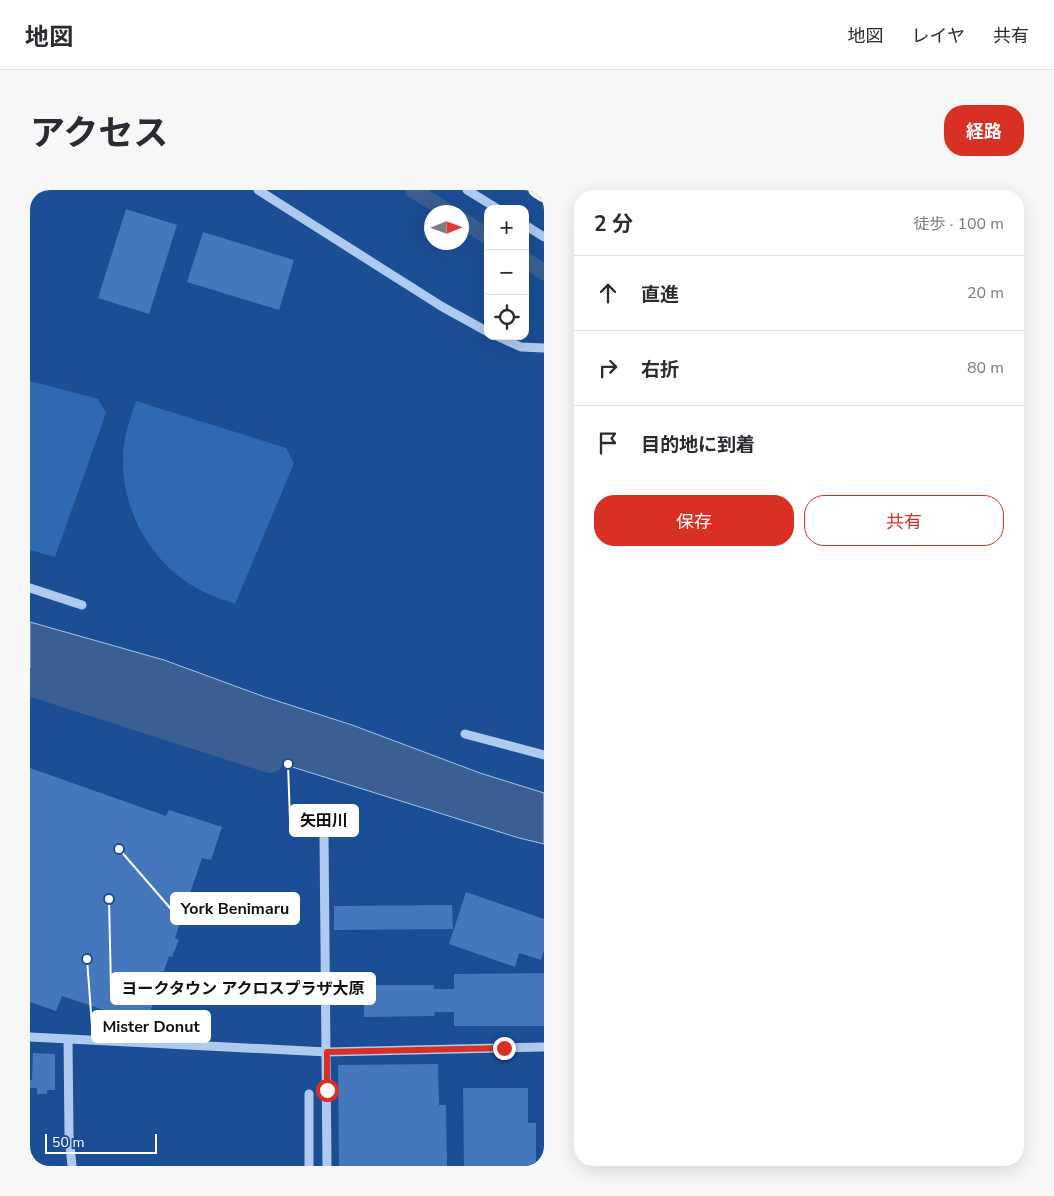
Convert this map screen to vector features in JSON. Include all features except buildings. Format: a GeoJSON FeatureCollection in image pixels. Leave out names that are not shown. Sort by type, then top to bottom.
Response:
{"type":"FeatureCollection","features":[{"type":"Feature","properties":{"kind":"highway"},"geometry":{"type":"LineString","coordinates":[[536,190],[544,195]]}},
{"type":"Feature","properties":{"kind":"street"},"geometry":{"type":"LineString","coordinates":[[258,190],[440,306],[484,330]]}},
{"type":"Feature","properties":{"kind":"street"},"geometry":{"type":"LineString","coordinates":[[467,190],[491,205]]}},
{"type":"Feature","properties":{"kind":"street"},"geometry":{"type":"LineString","coordinates":[[529,228],[544,237]]}},
{"type":"Feature","properties":{"kind":"street"},"geometry":{"type":"LineString","coordinates":[[506,340],[522,347],[544,348]]}},
{"type":"Feature","properties":{"kind":"street"},"geometry":{"type":"LineString","coordinates":[[30,588],[82,605]]}},
{"type":"Feature","properties":{"kind":"street"},"geometry":{"type":"LineString","coordinates":[[465,734],[544,755]]}},
{"type":"Feature","properties":{"kind":"street"},"geometry":{"type":"LineString","coordinates":[[324,835],[327,1166]]}},
{"type":"Feature","properties":{"kind":"street"},"geometry":{"type":"LineString","coordinates":[[30,1037],[327,1052],[544,1048]]}},
{"type":"Feature","properties":{"kind":"street"},"geometry":{"type":"LineString","coordinates":[[68,1039],[69,1135],[72,1166]]}},
{"type":"Feature","properties":{"kind":"street"},"geometry":{"type":"LineString","coordinates":[[309,1094],[309,1166]]}},
{"type":"Feature","properties":{"kind":"shaded area"},"geometry":{"type":"Polygon","coordinates":[[[30,381],[98,399],[106,413],[55,557],[30,550],[30,381]]]}},
{"type":"Feature","properties":{"kind":"shaded area"},"geometry":{"type":"Polygon","coordinates":[[[136,401],[286,448],[294,463],[235,604],[193,586],[176,574],[161,560],[138,526],[125,486],[123,466],[125,439],[136,401]]]}},
{"type":"Feature","properties":{"kind":"shaded area"},"geometry":{"type":"Polygon","coordinates":[[[30,622],[164,660],[265,697],[352,725],[480,773],[544,793],[544,844],[519,838],[270,760],[129,710],[30,683],[30,622]]]}},
{"type":"Feature","properties":{"kind":"waterway"},"geometry":{"type":"LineString","coordinates":[[413,190],[438,205]]}},
{"type":"Feature","properties":{"kind":"waterway"},"geometry":{"type":"LineString","coordinates":[[469,225],[484,234]]}},
{"type":"Feature","properties":{"kind":"waterway"},"geometry":{"type":"LineString","coordinates":[[529,263],[544,272]]}},
{"type":"Feature","properties":{"kind":"waterway"},"geometry":{"type":"LineString","coordinates":[[30,682],[270,759]]}},
{"type":"Feature","properties":{"kind":"place","name":"矢田川"},"geometry":{"type":"Point","coordinates":[288,764]}},
{"type":"Feature","properties":{"kind":"place","name":"York Benimaru"},"geometry":{"type":"Point","coordinates":[119,849]}},
{"type":"Feature","properties":{"kind":"place","name":"ヨークタウン アクロスプラザ大原"},"geometry":{"type":"Point","coordinates":[109,899]}},
{"type":"Feature","properties":{"kind":"place","name":"Mister Donut"},"geometry":{"type":"Point","coordinates":[87,959]}},
{"type":"Feature","properties":{"kind":"route"},"geometry":{"type":"LineString","coordinates":[[327,1090],[327,1052],[504,1048]]}}]}
